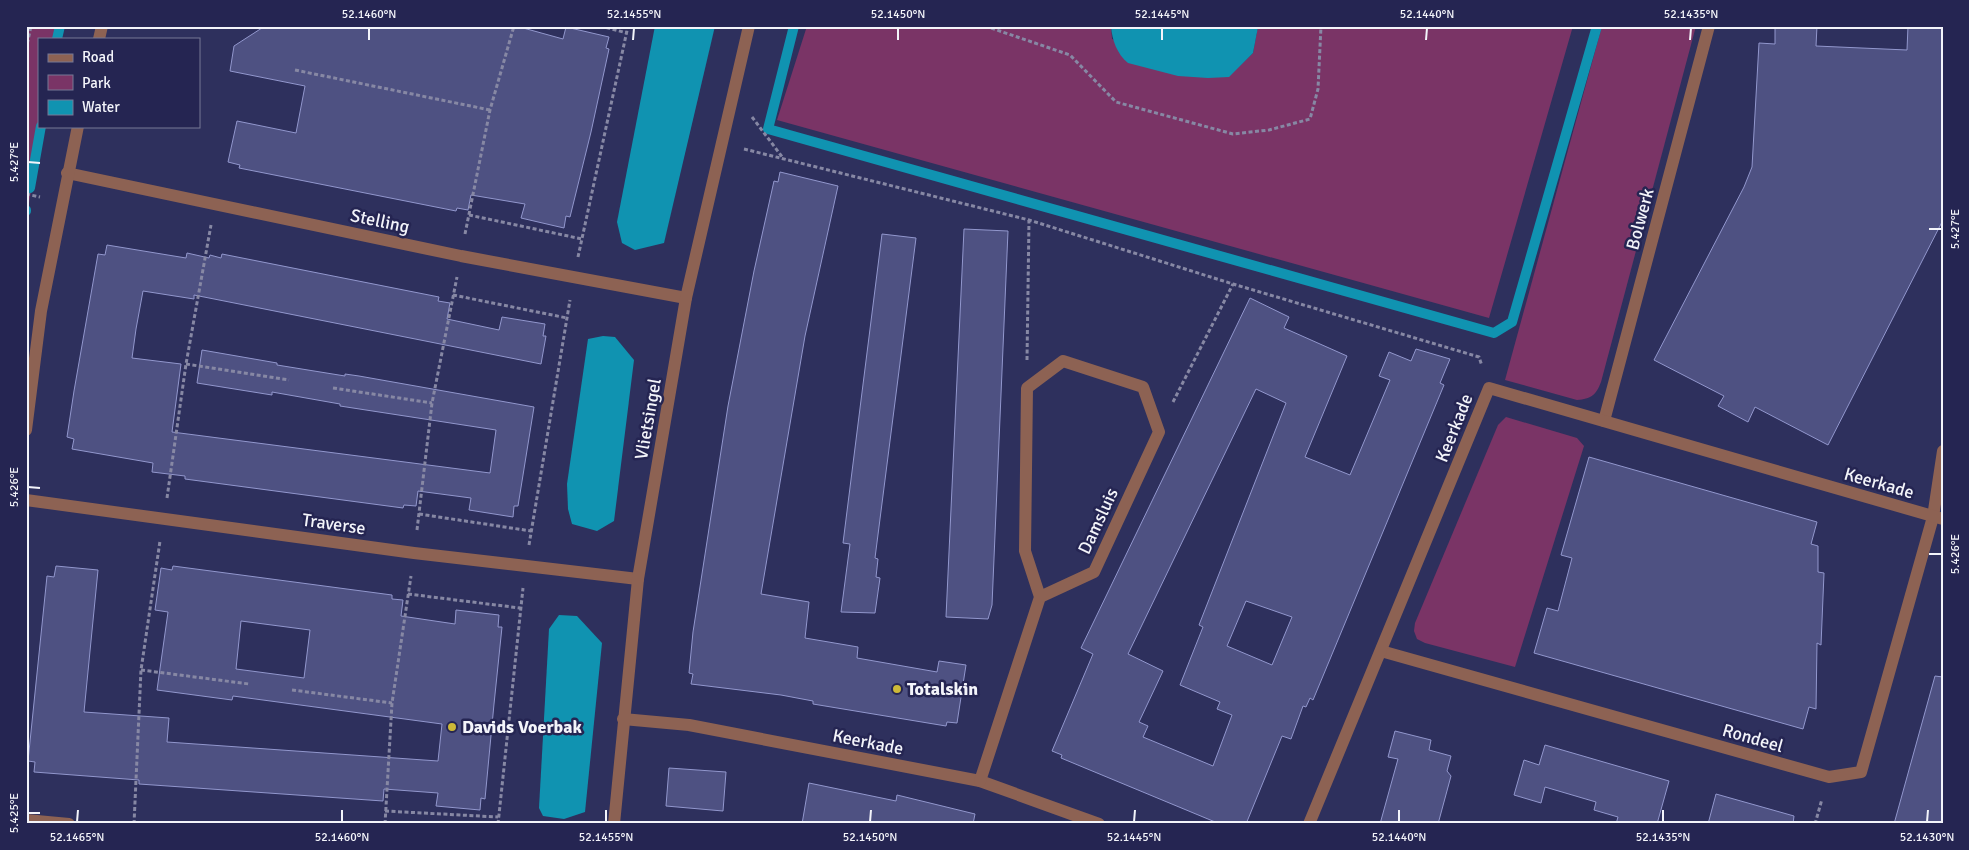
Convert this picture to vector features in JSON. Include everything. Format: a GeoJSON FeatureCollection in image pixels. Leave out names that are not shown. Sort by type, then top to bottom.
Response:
{"type":"FeatureCollection","features":[{"type":"Feature","properties":{"kind":"street","name":"Vlietsingel"},"geometry":{"type":"LineString","coordinates":[[614,824],[638,579],[686,298],[749,26]]}},
{"type":"Feature","properties":{"kind":"street","name":"Bolwerk"},"geometry":{"type":"LineString","coordinates":[[1604,421],[1709,26]]}},
{"type":"Feature","properties":{"kind":"street"},"geometry":{"type":"LineString","coordinates":[[26,430],[41,311],[67,173],[78,128]]}},
{"type":"Feature","properties":{"kind":"street","name":"Stelling"},"geometry":{"type":"LineString","coordinates":[[67,173],[461,256],[686,298]]}},
{"type":"Feature","properties":{"kind":"street"},"geometry":{"type":"LineString","coordinates":[[980,781],[1040,597],[1024,551],[1026,388],[1063,361],[1143,387],[1159,432]]}},
{"type":"Feature","properties":{"kind":"street","name":"Keerkade"},"geometry":{"type":"LineString","coordinates":[[1309,824],[1490,388],[1938,518]]}},
{"type":"Feature","properties":{"kind":"street","name":"Damsluis"},"geometry":{"type":"LineString","coordinates":[[1040,597],[1094,572],[1159,432]]}},
{"type":"Feature","properties":{"kind":"street","name":"Rondeel"},"geometry":{"type":"LineString","coordinates":[[1382,651],[1829,777],[1861,772],[1938,518],[1943,451]]}},
{"type":"Feature","properties":{"kind":"street","name":"Traverse"},"geometry":{"type":"LineString","coordinates":[[26,500],[414,553],[638,579]]}},
{"type":"Feature","properties":{"kind":"street","name":"Keerkade"},"geometry":{"type":"LineString","coordinates":[[623,719],[689,725],[980,781],[1099,824]]}},
{"type":"Feature","properties":{"kind":"street"},"geometry":{"type":"LineString","coordinates":[[26,820],[69,824]]}},
{"type":"Feature","properties":{"kind":"path"},"geometry":{"type":"LineString","coordinates":[[26,50],[31,26]]}},
{"type":"Feature","properties":{"kind":"path"},"geometry":{"type":"LineString","coordinates":[[385,824],[392,704],[414,553],[432,403],[490,110],[514,26]]}},
{"type":"Feature","properties":{"kind":"path"},"geometry":{"type":"LineString","coordinates":[[600,26],[627,33]]}},
{"type":"Feature","properties":{"kind":"path"},"geometry":{"type":"LineString","coordinates":[[498,824],[525,567],[574,278],[628,26]]}},
{"type":"Feature","properties":{"kind":"path"},"geometry":{"type":"LineString","coordinates":[[985,26],[1070,55],[1116,102],[1232,134],[1269,130],[1310,119],[1318,89],[1322,26]]}},
{"type":"Feature","properties":{"kind":"path"},"geometry":{"type":"LineString","coordinates":[[295,70],[490,110]]}},
{"type":"Feature","properties":{"kind":"path"},"geometry":{"type":"LineString","coordinates":[[734,93],[783,159]]}},
{"type":"Feature","properties":{"kind":"path"},"geometry":{"type":"LineString","coordinates":[[722,144],[1029,220],[1233,284],[1479,357],[1490,388]]}},
{"type":"Feature","properties":{"kind":"path"},"geometry":{"type":"LineString","coordinates":[[469,215],[582,239]]}},
{"type":"Feature","properties":{"kind":"path"},"geometry":{"type":"LineString","coordinates":[[1026,388],[1029,220]]}},
{"type":"Feature","properties":{"kind":"path"},"geometry":{"type":"LineString","coordinates":[[1159,432],[1233,284]]}},
{"type":"Feature","properties":{"kind":"path"},"geometry":{"type":"LineString","coordinates":[[453,295],[567,318]]}},
{"type":"Feature","properties":{"kind":"path"},"geometry":{"type":"LineString","coordinates":[[186,364],[289,380]]}},
{"type":"Feature","properties":{"kind":"path"},"geometry":{"type":"LineString","coordinates":[[333,388],[432,403]]}},
{"type":"Feature","properties":{"kind":"path"},"geometry":{"type":"LineString","coordinates":[[418,514],[531,531]]}},
{"type":"Feature","properties":{"kind":"path"},"geometry":{"type":"LineString","coordinates":[[408,594],[520,608]]}},
{"type":"Feature","properties":{"kind":"path"},"geometry":{"type":"LineString","coordinates":[[141,670],[249,684]]}},
{"type":"Feature","properties":{"kind":"path"},"geometry":{"type":"LineString","coordinates":[[292,690],[392,704]]}},
{"type":"Feature","properties":{"kind":"path"},"geometry":{"type":"LineString","coordinates":[[386,811],[498,817]]}},
{"type":"Feature","properties":{"kind":"green space"},"geometry":{"type":"Polygon","coordinates":[[[26,26],[58,26],[56,38],[38,38],[38,128],[42,128],[26,221],[26,26]]]}},
{"type":"Feature","properties":{"kind":"green space"},"geometry":{"type":"Polygon","coordinates":[[[807,26],[1111,26],[1112,39],[1229,76],[1253,53],[1258,26],[1573,26],[1489,318],[777,120],[807,26]]]}},
{"type":"Feature","properties":{"kind":"green space"},"geometry":{"type":"Polygon","coordinates":[[[1602,26],[1696,26],[1601,382],[1592,396],[1577,400],[1505,380],[1602,26]]]}},
{"type":"Feature","properties":{"kind":"green space"},"geometry":{"type":"Polygon","coordinates":[[[1506,417],[1577,438],[1584,446],[1515,667],[1425,643],[1417,639],[1414,631],[1415,623],[1498,425],[1506,417]]]}},
{"type":"Feature","properties":{"kind":"water"},"geometry":{"type":"Polygon","coordinates":[[[655,26],[715,26],[664,243],[635,250],[622,243],[617,222],[655,26]]]}},
{"type":"Feature","properties":{"kind":"water"},"geometry":{"type":"Polygon","coordinates":[[[1111,26],[1258,27],[1253,53],[1229,77],[1208,78],[1178,76],[1128,63],[1116,46],[1111,26]]]}},
{"type":"Feature","properties":{"kind":"water"},"geometry":{"type":"Polygon","coordinates":[[[603,336],[615,337],[634,360],[614,521],[597,531],[572,524],[568,509],[567,484],[588,339],[603,336]]]}},
{"type":"Feature","properties":{"kind":"water"},"geometry":{"type":"Polygon","coordinates":[[[559,615],[577,616],[602,643],[585,812],[564,819],[543,816],[539,808],[549,629],[559,615]]]}},
{"type":"Feature","properties":{"kind":"building"},"geometry":{"type":"Polygon","coordinates":[[[265,26],[516,26],[563,39],[566,27],[609,37],[606,48],[609,49],[591,132],[570,217],[566,216],[564,228],[521,218],[525,204],[471,195],[468,210],[457,208],[456,211],[239,168],[240,165],[228,162],[237,121],[296,133],[305,86],[230,71],[234,46],[265,26]]]}},
{"type":"Feature","properties":{"kind":"building"},"geometry":{"type":"Polygon","coordinates":[[[1775,26],[1817,26],[1816,46],[1907,50],[1908,26],[1943,26],[1943,220],[1828,445],[1755,407],[1748,422],[1718,406],[1724,396],[1654,360],[1744,187],[1752,167],[1759,43],[1775,44],[1775,26]]]}},
{"type":"Feature","properties":{"kind":"building"},"geometry":{"type":"Polygon","coordinates":[[[780,172],[838,186],[805,336],[761,594],[809,602],[805,638],[858,647],[857,658],[937,672],[939,661],[966,665],[957,723],[947,722],[946,726],[813,704],[813,701],[781,695],[691,684],[693,674],[689,673],[693,632],[728,406],[754,271],[774,181],[778,182],[780,172]]]}},
{"type":"Feature","properties":{"kind":"building"},"geometry":{"type":"Polygon","coordinates":[[[964,229],[1008,231],[992,605],[988,619],[946,617],[964,229]]]}},
{"type":"Feature","properties":{"kind":"building"},"geometry":{"type":"Polygon","coordinates":[[[882,234],[916,238],[875,558],[878,559],[876,577],[880,578],[875,613],[841,612],[850,544],[843,543],[882,234]]]}},
{"type":"Feature","properties":{"kind":"building"},"geometry":{"type":"Polygon","coordinates":[[[107,245],[186,258],[187,253],[209,258],[210,255],[221,258],[222,254],[439,297],[438,301],[450,303],[447,319],[499,330],[502,317],[545,324],[543,336],[546,336],[541,364],[194,295],[194,299],[143,291],[136,329],[132,358],[181,364],[172,432],[490,473],[496,430],[340,406],[340,404],[272,392],[272,395],[197,383],[202,350],[277,363],[277,365],[345,376],[345,374],[359,376],[534,407],[518,506],[514,506],[513,517],[469,510],[471,498],[418,491],[416,506],[404,505],[403,508],[185,479],[185,476],[152,472],[153,463],[72,449],[74,439],[67,437],[74,391],[98,254],[105,255],[107,245]]]}},
{"type":"Feature","properties":{"kind":"building"},"geometry":{"type":"Polygon","coordinates":[[[1250,298],[1289,317],[1284,328],[1347,356],[1305,457],[1350,475],[1390,380],[1379,376],[1389,352],[1411,361],[1416,349],[1450,359],[1440,383],[1444,385],[1313,700],[1310,698],[1306,707],[1303,706],[1291,739],[1282,736],[1246,824],[1220,824],[1061,758],[1062,755],[1052,751],[1093,654],[1081,648],[1250,298]],[[1256,389],[1128,654],[1163,671],[1139,722],[1148,726],[1143,737],[1213,766],[1232,715],[1217,709],[1220,702],[1180,685],[1203,627],[1199,625],[1286,403],[1256,389]],[[1246,601],[1227,646],[1272,665],[1292,617],[1246,601]]]}},
{"type":"Feature","properties":{"kind":"building"},"geometry":{"type":"Polygon","coordinates":[[[1589,457],[1817,522],[1811,544],[1818,546],[1818,572],[1824,573],[1821,645],[1817,643],[1816,709],[1809,707],[1803,729],[1534,653],[1547,608],[1558,611],[1572,558],[1561,555],[1589,457]]]}},
{"type":"Feature","properties":{"kind":"building"},"geometry":{"type":"Polygon","coordinates":[[[56,566],[98,570],[84,712],[169,718],[167,742],[438,761],[442,724],[233,696],[232,700],[157,690],[168,612],[155,610],[161,568],[172,570],[173,566],[392,595],[392,599],[403,600],[401,616],[455,624],[456,610],[499,615],[498,627],[502,627],[485,799],[481,798],[480,810],[436,806],[438,793],[384,789],[383,801],[139,784],[139,780],[34,772],[35,762],[28,761],[47,576],[54,577],[56,566]],[[241,621],[236,669],[304,678],[310,630],[241,621]]]}},
{"type":"Feature","properties":{"kind":"building"},"geometry":{"type":"Polygon","coordinates":[[[1935,676],[1943,677],[1943,824],[1894,824],[1935,676]]]}},
{"type":"Feature","properties":{"kind":"building"},"geometry":{"type":"Polygon","coordinates":[[[1395,731],[1431,740],[1429,750],[1451,756],[1447,771],[1451,776],[1438,824],[1380,824],[1398,759],[1388,757],[1395,731]]]}},
{"type":"Feature","properties":{"kind":"building"},"geometry":{"type":"Polygon","coordinates":[[[1545,745],[1669,781],[1657,824],[1616,824],[1618,817],[1594,810],[1596,802],[1545,787],[1541,803],[1514,795],[1524,760],[1539,765],[1545,745]]]}},
{"type":"Feature","properties":{"kind":"building"},"geometry":{"type":"Polygon","coordinates":[[[669,768],[726,772],[723,811],[666,806],[669,768]]]}},
{"type":"Feature","properties":{"kind":"building"},"geometry":{"type":"Polygon","coordinates":[[[809,783],[896,801],[897,795],[975,814],[973,824],[802,824],[809,783]]]}},
{"type":"Feature","properties":{"kind":"building"},"geometry":{"type":"Polygon","coordinates":[[[1716,794],[1794,816],[1793,824],[1708,824],[1716,794]]]}},
{"type":"Feature","properties":{"kind":"waterway"},"geometry":{"type":"LineString","coordinates":[[57,38],[60,26]]}},
{"type":"Feature","properties":{"kind":"waterway"},"geometry":{"type":"LineString","coordinates":[[794,26],[768,129],[1494,333],[1512,322],[1597,26]]}},
{"type":"Feature","properties":{"kind":"waterway"},"geometry":{"type":"LineString","coordinates":[[30,188],[41,128]]}},
{"type":"Feature","properties":{"kind":"place","name":"Totalskin"},"geometry":{"type":"Point","coordinates":[897,689]}},
{"type":"Feature","properties":{"kind":"place","name":"Davids Voerbak"},"geometry":{"type":"Point","coordinates":[452,727]}}]}
